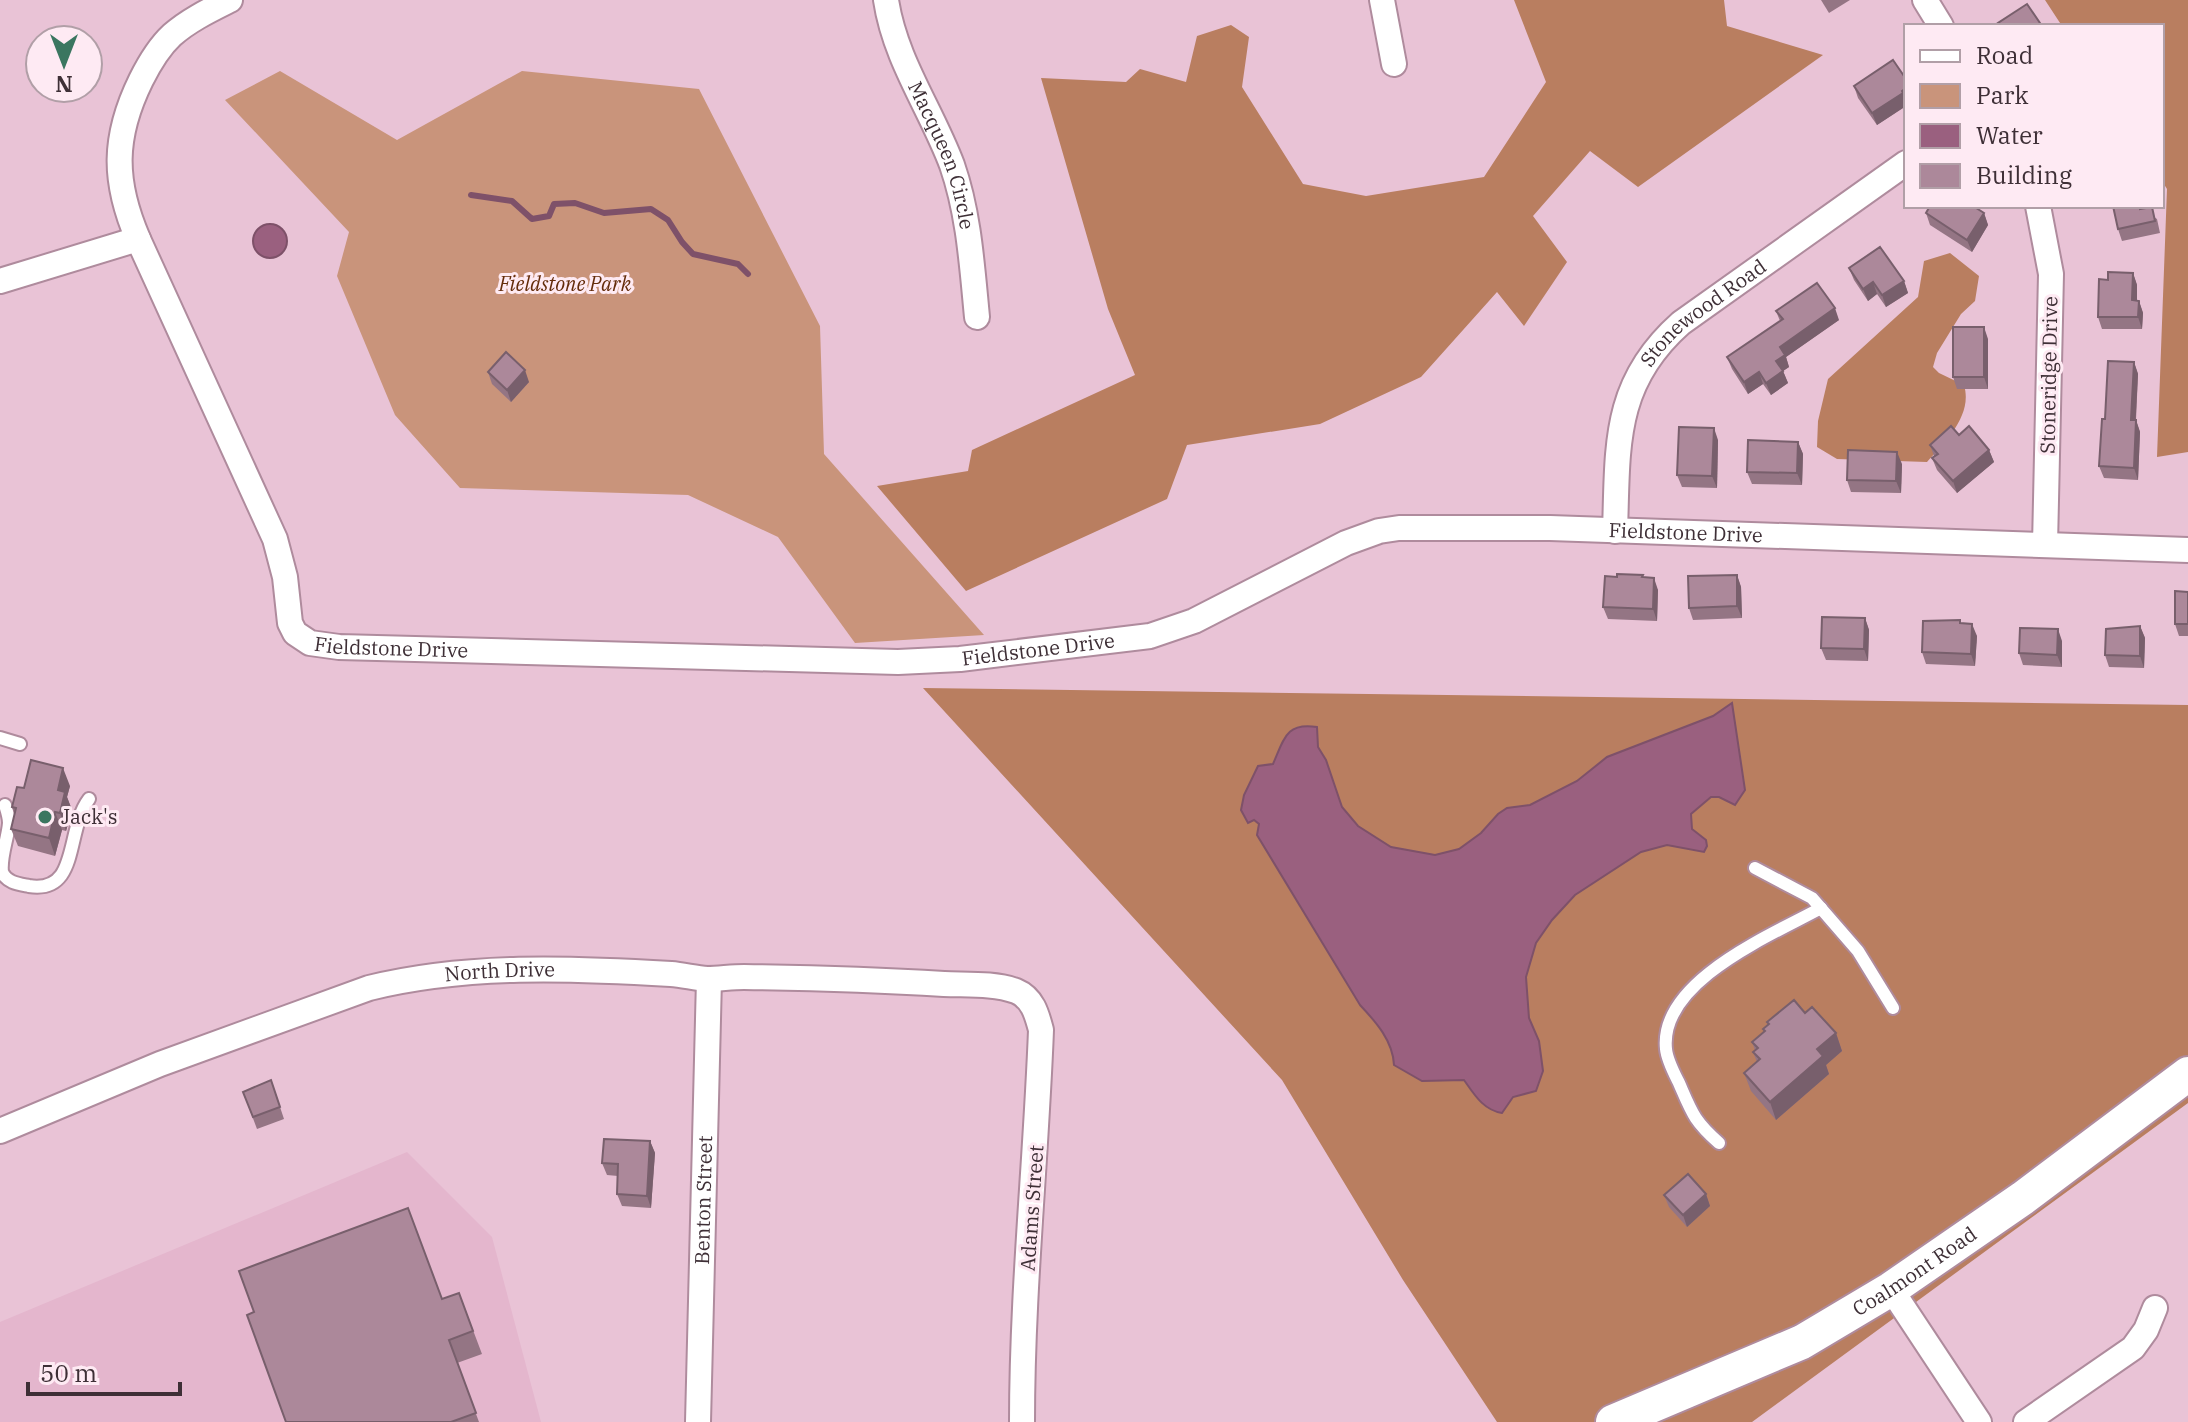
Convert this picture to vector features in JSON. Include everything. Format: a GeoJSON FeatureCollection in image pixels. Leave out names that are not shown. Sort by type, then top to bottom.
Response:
{"type":"FeatureCollection","features":[{"type":"Feature","properties":{"kind":"street","name":"Fieldstone Drive"},"geometry":{"type":"LineString","coordinates":[[230,0],[171,36],[148,67],[128,106],[120,137],[120,174],[128,216],[275,539],[285,577],[290,623],[300,638],[310,643],[339,647],[526,653],[898,662],[960,659],[1114,641],[1173,630],[1346,543],[1379,531],[1428,526],[2188,550]]}},
{"type":"Feature","properties":{"kind":"street","name":"Macqueen Circle"},"geometry":{"type":"LineString","coordinates":[[886,0],[898,47],[931,116],[959,191],[969,240],[977,317]]}},
{"type":"Feature","properties":{"kind":"street"},"geometry":{"type":"LineString","coordinates":[[1382,0],[1394,64]]}},
{"type":"Feature","properties":{"kind":"street"},"geometry":{"type":"LineString","coordinates":[[1925,0],[1940,24]]}},
{"type":"Feature","properties":{"kind":"street","name":"Stonewood Road"},"geometry":{"type":"LineString","coordinates":[[1615,531],[1622,420],[1634,382],[1652,351],[1681,323],[1904,164]]}},
{"type":"Feature","properties":{"kind":"street","name":"Stoneridge Drive"},"geometry":{"type":"LineString","coordinates":[[2038,208],[2051,274],[2045,545]]}},
{"type":"Feature","properties":{"kind":"street"},"geometry":{"type":"LineString","coordinates":[[0,281],[138,239]]}},
{"type":"Feature","properties":{"kind":"street","name":"North Drive"},"geometry":{"type":"LineString","coordinates":[[0,1131],[160,1064],[369,988],[394,982],[449,975],[552,970],[709,979],[740,977],[1002,987],[1027,998]]}},
{"type":"Feature","properties":{"kind":"street","name":"Benton Street"},"geometry":{"type":"LineString","coordinates":[[698,1422],[709,979]]}},
{"type":"Feature","properties":{"kind":"street","name":"Adams Street"},"geometry":{"type":"LineString","coordinates":[[1022,1422],[1023,1322],[1036,1158],[1041,1030],[1036,1011],[1027,998]]}},
{"type":"Feature","properties":{"kind":"street","name":"Coalmont Road"},"geometry":{"type":"LineString","coordinates":[[1613,1422],[1802,1342],[1891,1289],[2023,1198],[2188,1074]]}},
{"type":"Feature","properties":{"kind":"street"},"geometry":{"type":"LineString","coordinates":[[1891,1289],[1979,1422]]}},
{"type":"Feature","properties":{"kind":"street"},"geometry":{"type":"LineString","coordinates":[[2026,1422],[2121,1358],[2141,1339],[2155,1308]]}},
{"type":"Feature","properties":{"kind":"lane"},"geometry":{"type":"LineString","coordinates":[[0,738],[20,744]]}},
{"type":"Feature","properties":{"kind":"lane"},"geometry":{"type":"LineString","coordinates":[[5,805],[9,821],[1,856],[2,872],[17,884],[42,888],[50,887],[63,875],[80,810],[89,799]]}},
{"type":"Feature","properties":{"kind":"lane"},"geometry":{"type":"LineString","coordinates":[[1755,868],[1812,898],[1858,951],[1893,1008]]}},
{"type":"Feature","properties":{"kind":"lane"},"geometry":{"type":"LineString","coordinates":[[1719,1143],[1697,1124],[1666,1051],[1672,1018],[1687,991],[1708,973],[1821,908]]}},
{"type":"Feature","properties":{"kind":"shaded area"},"geometry":{"type":"Polygon","coordinates":[[[1514,0],[1724,0],[1727,26],[1823,55],[1638,187],[1590,151],[1533,216],[1567,262],[1524,326],[1497,292],[1421,377],[1320,424],[1187,445],[1167,499],[966,591],[877,486],[968,471],[972,450],[1135,375],[1108,309],[1041,78],[1126,82],[1140,69],[1186,82],[1197,36],[1231,25],[1249,37],[1242,87],[1303,184],[1366,196],[1484,177],[1546,82],[1514,0]]]}},
{"type":"Feature","properties":{"kind":"shaded area"},"geometry":{"type":"Polygon","coordinates":[[[2045,0],[2188,0],[2188,452],[2157,457],[2167,189],[2164,184],[2164,24],[2061,24],[2045,0]]]}},
{"type":"Feature","properties":{"kind":"shaded area"},"geometry":{"type":"Polygon","coordinates":[[[1950,253],[1979,276],[1975,301],[1961,314],[1937,353],[1933,367],[1964,385],[1965,407],[1956,427],[1927,462],[1837,459],[1817,447],[1818,421],[1828,379],[1918,297],[1924,261],[1950,253]]]}},
{"type":"Feature","properties":{"kind":"shaded area"},"geometry":{"type":"Polygon","coordinates":[[[923,688],[2188,705],[2188,1103],[1752,1422],[1497,1422],[1403,1280],[1282,1080],[923,688]]]}},
{"type":"Feature","properties":{"kind":"shaded area"},"geometry":{"type":"Polygon","coordinates":[[[407,1152],[492,1237],[541,1422],[0,1422],[0,1322],[407,1152]]]}},
{"type":"Feature","properties":{"kind":"green space","name":"Fieldstone Park"},"geometry":{"type":"Polygon","coordinates":[[[280,71],[397,140],[522,71],[699,89],[820,326],[824,454],[984,635],[855,643],[778,537],[688,495],[460,488],[395,415],[337,276],[349,232],[225,100],[280,71]]]}},
{"type":"Feature","properties":{"kind":"water"},"geometry":{"type":"Polygon","coordinates":[[[270,224],[282,229],[287,241],[282,253],[270,258],[258,253],[253,241],[258,229],[270,224]]]}},
{"type":"Feature","properties":{"kind":"water"},"geometry":{"type":"Polygon","coordinates":[[[1732,703],[1745,790],[1735,805],[1719,797],[1711,797],[1691,814],[1692,829],[1706,840],[1704,852],[1667,845],[1641,852],[1575,895],[1552,920],[1536,943],[1526,977],[1529,1018],[1539,1041],[1543,1071],[1536,1091],[1513,1097],[1502,1113],[1484,1105],[1464,1080],[1422,1081],[1394,1065],[1391,1048],[1383,1032],[1360,1005],[1257,835],[1259,824],[1254,820],[1248,823],[1241,810],[1244,795],[1258,766],[1273,764],[1292,730],[1317,727],[1318,747],[1326,760],[1342,807],[1358,826],[1391,847],[1435,855],[1459,849],[1507,808],[1530,805],[1577,781],[1607,757],[1713,716],[1732,703]]]}},
{"type":"Feature","properties":{"kind":"building"},"geometry":{"type":"Polygon","coordinates":[[[2027,4],[2041,24],[1999,24],[2027,4]]]}},
{"type":"Feature","properties":{"kind":"building"},"geometry":{"type":"Polygon","coordinates":[[[1893,60],[1904,76],[1903,93],[1872,113],[1854,86],[1893,60]]]}},
{"type":"Feature","properties":{"kind":"building"},"geometry":{"type":"Polygon","coordinates":[[[1929,208],[1976,208],[1984,213],[1967,240],[1926,213],[1929,208]]]}},
{"type":"Feature","properties":{"kind":"building"},"geometry":{"type":"Polygon","coordinates":[[[2113,208],[2152,208],[2155,221],[2118,229],[2113,208]]]}},
{"type":"Feature","properties":{"kind":"building"},"geometry":{"type":"Polygon","coordinates":[[[1880,247],[1904,281],[1882,295],[1873,282],[1863,289],[1849,268],[1880,247]]]}},
{"type":"Feature","properties":{"kind":"building"},"geometry":{"type":"Polygon","coordinates":[[[2108,272],[2133,273],[2132,300],[2139,301],[2138,317],[2098,317],[2099,279],[2108,280],[2108,272]]]}},
{"type":"Feature","properties":{"kind":"building"},"geometry":{"type":"Polygon","coordinates":[[[1817,283],[1835,308],[1780,347],[1785,355],[1776,361],[1783,371],[1766,383],[1759,372],[1744,382],[1727,357],[1783,319],[1776,311],[1817,283]]]}},
{"type":"Feature","properties":{"kind":"building"},"geometry":{"type":"Polygon","coordinates":[[[1953,327],[1984,327],[1984,377],[1953,377],[1953,327]]]}},
{"type":"Feature","properties":{"kind":"building"},"geometry":{"type":"Polygon","coordinates":[[[506,352],[525,370],[507,390],[488,372],[506,352]]]}},
{"type":"Feature","properties":{"kind":"building"},"geometry":{"type":"Polygon","coordinates":[[[2108,361],[2134,362],[2131,420],[2136,420],[2134,468],[2099,466],[2108,361]]]}},
{"type":"Feature","properties":{"kind":"building"},"geometry":{"type":"Polygon","coordinates":[[[1951,426],[1959,435],[1969,426],[1989,450],[1953,481],[1932,458],[1938,454],[1930,445],[1951,426]]]}},
{"type":"Feature","properties":{"kind":"building"},"geometry":{"type":"Polygon","coordinates":[[[1679,427],[1714,428],[1712,476],[1677,475],[1679,427]]]}},
{"type":"Feature","properties":{"kind":"building"},"geometry":{"type":"Polygon","coordinates":[[[1748,440],[1798,442],[1797,473],[1747,472],[1748,440]]]}},
{"type":"Feature","properties":{"kind":"building"},"geometry":{"type":"Polygon","coordinates":[[[1848,450],[1897,452],[1896,481],[1847,480],[1848,450]]]}},
{"type":"Feature","properties":{"kind":"building"},"geometry":{"type":"Polygon","coordinates":[[[1617,574],[1654,578],[1653,609],[1603,607],[1605,576],[1617,577],[1617,574]]]}},
{"type":"Feature","properties":{"kind":"building"},"geometry":{"type":"Polygon","coordinates":[[[1737,575],[1737,606],[1689,608],[1688,576],[1737,575]]]}},
{"type":"Feature","properties":{"kind":"building"},"geometry":{"type":"Polygon","coordinates":[[[2175,591],[2188,592],[2188,624],[2175,624],[2175,591]]]}},
{"type":"Feature","properties":{"kind":"building"},"geometry":{"type":"Polygon","coordinates":[[[1822,617],[1865,618],[1864,649],[1821,648],[1822,617]]]}},
{"type":"Feature","properties":{"kind":"building"},"geometry":{"type":"Polygon","coordinates":[[[1960,620],[1960,623],[1972,624],[1971,654],[1922,652],[1923,621],[1960,620]]]}},
{"type":"Feature","properties":{"kind":"building"},"geometry":{"type":"Polygon","coordinates":[[[2140,626],[2140,656],[2105,655],[2106,629],[2140,626]]]}},
{"type":"Feature","properties":{"kind":"building"},"geometry":{"type":"Polygon","coordinates":[[[2020,628],[2058,629],[2057,655],[2019,653],[2020,628]]]}},
{"type":"Feature","properties":{"kind":"building"},"geometry":{"type":"Polygon","coordinates":[[[31,760],[63,768],[58,790],[65,792],[60,813],[55,812],[49,838],[11,829],[17,787],[24,788],[31,760]]]}},
{"type":"Feature","properties":{"kind":"building"},"geometry":{"type":"Polygon","coordinates":[[[1794,1000],[1805,1013],[1812,1007],[1836,1033],[1817,1049],[1823,1056],[1770,1102],[1744,1073],[1760,1059],[1753,1052],[1758,1048],[1752,1042],[1765,1031],[1767,1022],[1794,1000]]]}},
{"type":"Feature","properties":{"kind":"building"},"geometry":{"type":"Polygon","coordinates":[[[271,1080],[280,1107],[253,1117],[243,1092],[271,1080]]]}},
{"type":"Feature","properties":{"kind":"building"},"geometry":{"type":"Polygon","coordinates":[[[604,1139],[650,1141],[647,1196],[617,1194],[618,1164],[602,1163],[604,1139]]]}},
{"type":"Feature","properties":{"kind":"building"},"geometry":{"type":"Polygon","coordinates":[[[1688,1174],[1706,1194],[1683,1215],[1664,1195],[1688,1174]]]}},
{"type":"Feature","properties":{"kind":"building"},"geometry":{"type":"Polygon","coordinates":[[[408,1208],[442,1299],[459,1293],[473,1331],[449,1340],[476,1413],[451,1422],[286,1422],[247,1315],[254,1312],[239,1271],[408,1208]]]}},
{"type":"Feature","properties":{"kind":"waterway"},"geometry":{"type":"LineString","coordinates":[[471,195],[512,201],[532,219],[549,216],[554,204],[575,203],[604,213],[651,209],[668,220],[693,254],[738,264],[748,274]]}},
{"type":"Feature","properties":{"kind":"place","name":"Jack's"},"geometry":{"type":"Point","coordinates":[45,817]}}]}
